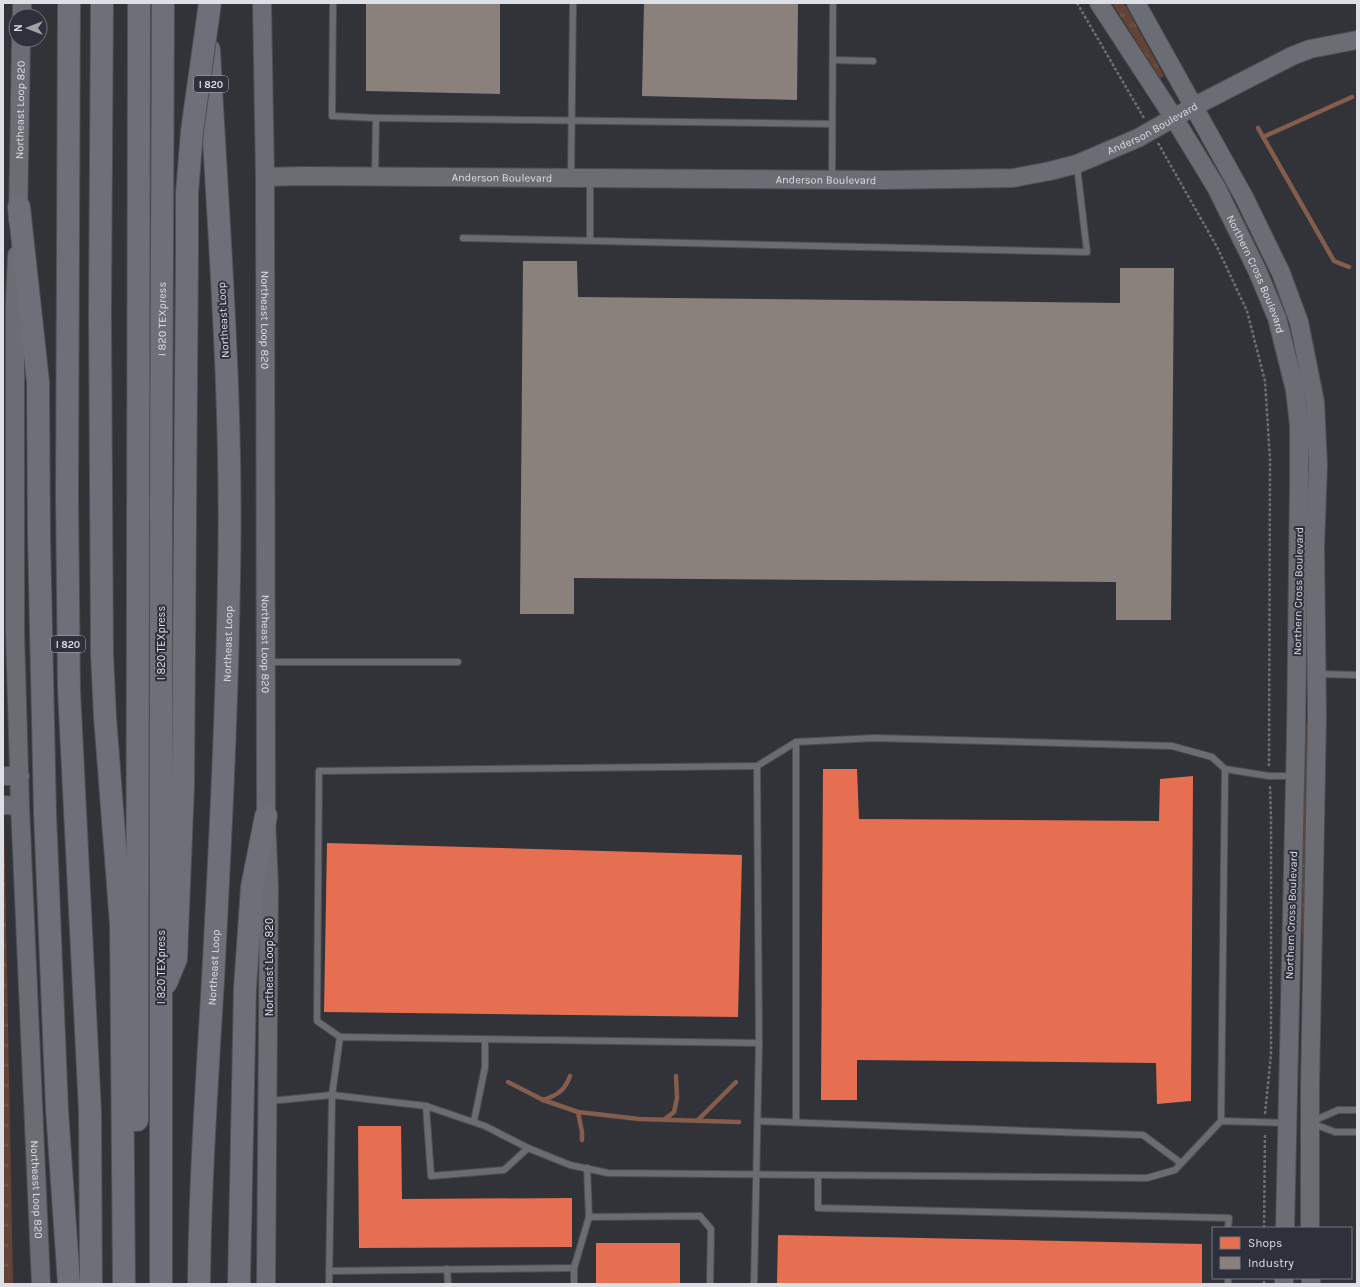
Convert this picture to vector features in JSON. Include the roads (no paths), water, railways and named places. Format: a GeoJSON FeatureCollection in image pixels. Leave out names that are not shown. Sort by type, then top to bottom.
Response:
{"type":"FeatureCollection","features":[{"type":"Feature","properties":{"kind":"highway","name":"I 820"},"geometry":{"type":"LineString","coordinates":[[69,3],[69,690],[90,1111],[91,1284]]}},
{"type":"Feature","properties":{"kind":"highway"},"geometry":{"type":"LineString","coordinates":[[102,3],[100,314],[102,654],[105,717],[121,924],[124,1284]]}},
{"type":"Feature","properties":{"kind":"highway","name":"I 820 TEXpress"},"geometry":{"type":"LineString","coordinates":[[137,1284],[139,3]]}},
{"type":"Feature","properties":{"kind":"highway","name":"I 820 TEXpress"},"geometry":{"type":"LineString","coordinates":[[161,1284],[160,997],[163,3]]}},
{"type":"Feature","properties":{"kind":"highway","name":"Northeast Loop"},"geometry":{"type":"LineString","coordinates":[[199,1284],[204,1138],[224,790],[230,574],[227,384],[206,3]]}},
{"type":"Feature","properties":{"kind":"highway"},"geometry":{"type":"LineString","coordinates":[[160,997],[176,959],[183,786],[187,193],[192,131],[210,3]]}},
{"type":"Feature","properties":{"kind":"highway"},"geometry":{"type":"LineString","coordinates":[[19,207],[38,382],[39,536],[45,813],[57,1110],[69,1284]]}},
{"type":"Feature","properties":{"kind":"highway"},"geometry":{"type":"LineString","coordinates":[[239,1284],[245,988],[252,887],[266,816]]}},
{"type":"Feature","properties":{"kind":"street","name":"Northeast Loop 820"},"geometry":{"type":"LineString","coordinates":[[262,3],[265,177],[266,816],[269,887],[266,1284]]}},
{"type":"Feature","properties":{"kind":"street","name":"Northern Cross Boulevard"},"geometry":{"type":"LineString","coordinates":[[1099,3],[1174,118],[1216,187],[1257,270],[1277,318],[1295,390],[1299,425],[1295,776],[1285,1227]]}},
{"type":"Feature","properties":{"kind":"street","name":"Northern Cross Boulevard"},"geometry":{"type":"LineString","coordinates":[[1136,3],[1192,107],[1244,197],[1281,273],[1299,322],[1315,402],[1318,465],[1315,547],[1317,674],[1310,1122],[1310,1227]]}},
{"type":"Feature","properties":{"kind":"street","name":"Anderson Boulevard"},"geometry":{"type":"LineString","coordinates":[[265,177],[375,176],[832,180],[991,180],[1013,178],[1077,164],[1138,138],[1192,107],[1292,56],[1310,49],[1357,40]]}},
{"type":"Feature","properties":{"kind":"street","name":"Northeast Loop 820"},"geometry":{"type":"LineString","coordinates":[[21,48],[19,207],[15,302],[15,633],[11,776],[41,1284]]}},
{"type":"Feature","properties":{"kind":"street"},"geometry":{"type":"LineString","coordinates":[[1287,1123],[1310,1122]]}},
{"type":"Feature","properties":{"kind":"lane"},"geometry":{"type":"LineString","coordinates":[[333,3],[332,116],[376,118],[832,124]]}},
{"type":"Feature","properties":{"kind":"lane"},"geometry":{"type":"LineString","coordinates":[[571,178],[573,3]]}},
{"type":"Feature","properties":{"kind":"lane"},"geometry":{"type":"LineString","coordinates":[[832,180],[833,3]]}},
{"type":"Feature","properties":{"kind":"lane"},"geometry":{"type":"LineString","coordinates":[[833,60],[873,61]]}},
{"type":"Feature","properties":{"kind":"lane"},"geometry":{"type":"LineString","coordinates":[[375,176],[376,118]]}},
{"type":"Feature","properties":{"kind":"lane"},"geometry":{"type":"LineString","coordinates":[[463,238],[590,239],[1087,252],[1077,164]]}},
{"type":"Feature","properties":{"kind":"lane"},"geometry":{"type":"LineString","coordinates":[[590,178],[590,239]]}},
{"type":"Feature","properties":{"kind":"lane"},"geometry":{"type":"LineString","coordinates":[[266,662],[458,662]]}},
{"type":"Feature","properties":{"kind":"lane"},"geometry":{"type":"LineString","coordinates":[[1317,674],[1357,674]]}},
{"type":"Feature","properties":{"kind":"lane"},"geometry":{"type":"LineString","coordinates":[[759,1043],[340,1038],[317,1021],[319,771],[757,766],[796,742],[874,738],[1172,746],[1212,757],[1224,770],[1269,776],[1295,776]]}},
{"type":"Feature","properties":{"kind":"lane"},"geometry":{"type":"LineString","coordinates":[[796,742],[796,1122]]}},
{"type":"Feature","properties":{"kind":"lane"},"geometry":{"type":"LineString","coordinates":[[754,1284],[759,1043],[757,766]]}},
{"type":"Feature","properties":{"kind":"lane"},"geometry":{"type":"LineString","coordinates":[[268,1101],[332,1095],[426,1106],[474,1122],[528,1148],[570,1165],[608,1173],[1147,1178],[1175,1170],[1221,1121],[1224,770]]}},
{"type":"Feature","properties":{"kind":"lane"},"geometry":{"type":"LineString","coordinates":[[329,1284],[332,1095],[340,1038]]}},
{"type":"Feature","properties":{"kind":"lane"},"geometry":{"type":"LineString","coordinates":[[474,1122],[485,1067],[485,1040]]}},
{"type":"Feature","properties":{"kind":"lane"},"geometry":{"type":"LineString","coordinates":[[426,1106],[431,1176],[504,1170],[528,1148]]}},
{"type":"Feature","properties":{"kind":"lane"},"geometry":{"type":"LineString","coordinates":[[1310,1122],[1338,1110],[1357,1110]]}},
{"type":"Feature","properties":{"kind":"lane"},"geometry":{"type":"LineString","coordinates":[[758,1121],[1143,1135],[1181,1163]]}},
{"type":"Feature","properties":{"kind":"lane"},"geometry":{"type":"LineString","coordinates":[[1221,1121],[1287,1123]]}},
{"type":"Feature","properties":{"kind":"lane"},"geometry":{"type":"LineString","coordinates":[[1310,1122],[1335,1132],[1357,1132]]}},
{"type":"Feature","properties":{"kind":"lane"},"geometry":{"type":"LineString","coordinates":[[574,1284],[574,1268],[589,1217],[587,1168]]}},
{"type":"Feature","properties":{"kind":"lane"},"geometry":{"type":"LineString","coordinates":[[818,1175],[818,1208],[1229,1218],[1228,1227]]}},
{"type":"Feature","properties":{"kind":"lane"},"geometry":{"type":"LineString","coordinates":[[589,1217],[700,1216],[711,1229],[710,1284]]}},
{"type":"Feature","properties":{"kind":"lane"},"geometry":{"type":"LineString","coordinates":[[329,1271],[574,1268]]}},
{"type":"Feature","properties":{"kind":"lane"},"geometry":{"type":"LineString","coordinates":[[448,1269],[448,1284]]}},
{"type":"Feature","properties":{"kind":"waterway"},"geometry":{"type":"LineString","coordinates":[[1263,137],[1352,97]]}},
{"type":"Feature","properties":{"kind":"waterway"},"geometry":{"type":"LineString","coordinates":[[1258,128],[1334,261],[1349,267]]}},
{"type":"Feature","properties":{"kind":"waterway"},"geometry":{"type":"LineString","coordinates":[[543,1100],[560,1091],[566,1085],[570,1076]]}},
{"type":"Feature","properties":{"kind":"waterway"},"geometry":{"type":"LineString","coordinates":[[665,1119],[674,1112],[677,1098],[676,1076]]}},
{"type":"Feature","properties":{"kind":"waterway"},"geometry":{"type":"LineString","coordinates":[[508,1082],[543,1100],[578,1112],[639,1119],[739,1122]]}},
{"type":"Feature","properties":{"kind":"waterway"},"geometry":{"type":"LineString","coordinates":[[698,1120],[736,1082]]}},
{"type":"Feature","properties":{"kind":"waterway"},"geometry":{"type":"LineString","coordinates":[[578,1112],[582,1140]]}}]}
